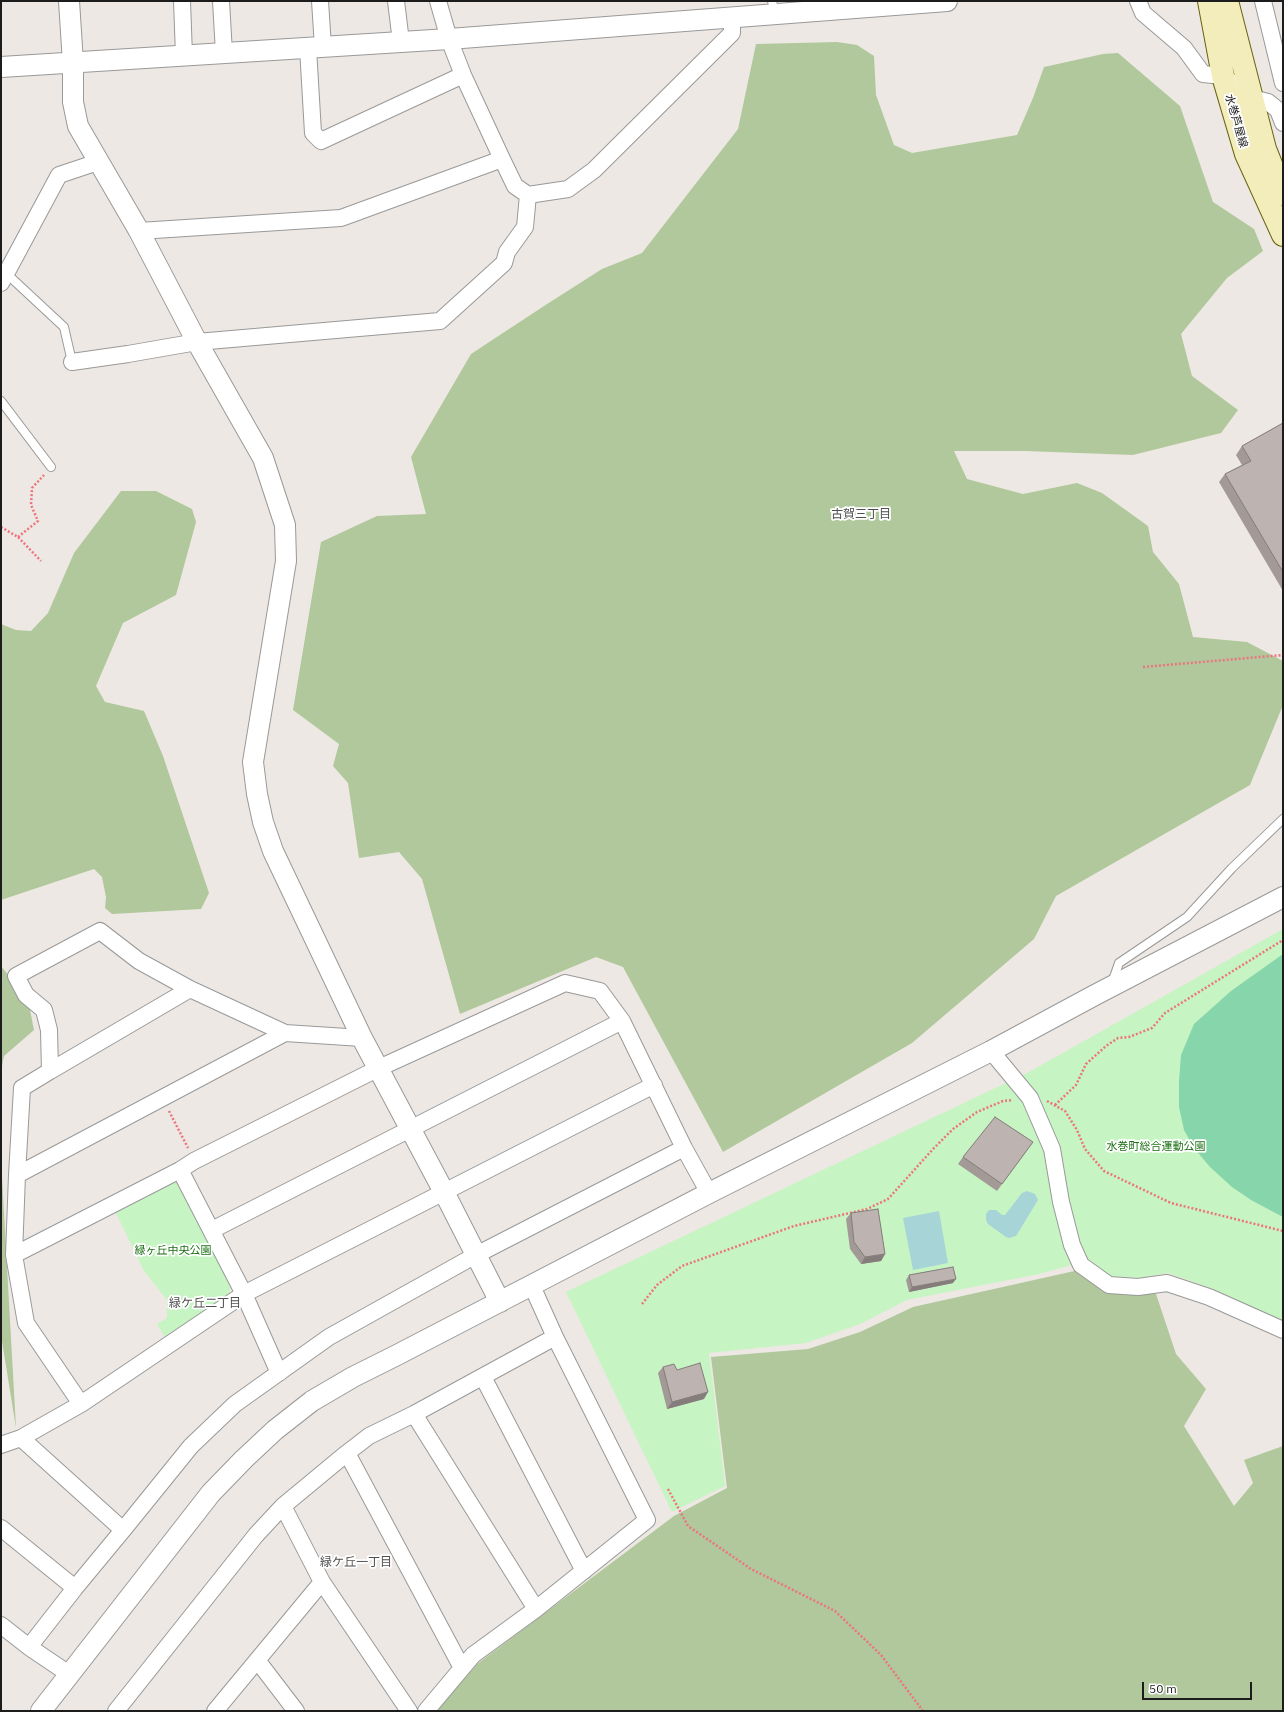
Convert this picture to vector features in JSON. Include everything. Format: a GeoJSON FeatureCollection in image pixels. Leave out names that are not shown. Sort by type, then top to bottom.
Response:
{"type":"FeatureCollection","features":[{"type":"Feature","properties":{"kind":"main road","name":"水巻芦屋線"},"geometry":{"type":"LineString","coordinates":[[1209,1],[1223,76],[1246,154],[1283,235]]}},
{"type":"Feature","properties":{"kind":"main road","name":"水巻芦屋線"},"geometry":{"type":"LineString","coordinates":[[1227,1],[1265,149],[1283,194]]}},
{"type":"Feature","properties":{"kind":"street"},"geometry":{"type":"LineString","coordinates":[[69,1],[73,63],[73,102],[78,126],[139,231],[197,342],[263,458],[285,525],[286,561],[253,762],[257,794],[263,822],[273,851],[362,1038],[444,1192],[500,1302]]}},
{"type":"Feature","properties":{"kind":"street"},"geometry":{"type":"LineString","coordinates":[[182,1],[184,56]]}},
{"type":"Feature","properties":{"kind":"street"},"geometry":{"type":"LineString","coordinates":[[221,1],[224,53]]}},
{"type":"Feature","properties":{"kind":"street"},"geometry":{"type":"LineString","coordinates":[[320,1],[316,47],[313,133],[321,141],[463,75]]}},
{"type":"Feature","properties":{"kind":"street"},"geometry":{"type":"LineString","coordinates":[[396,1],[401,42]]}},
{"type":"Feature","properties":{"kind":"street"},"geometry":{"type":"LineString","coordinates":[[438,1],[449,39],[463,75],[515,186],[528,195],[568,189],[594,170],[732,33],[732,17]]}},
{"type":"Feature","properties":{"kind":"street"},"geometry":{"type":"LineString","coordinates":[[1,67],[449,39],[732,17],[774,7],[947,1]]}},
{"type":"Feature","properties":{"kind":"street"},"geometry":{"type":"LineString","coordinates":[[1138,1],[1143,13],[1184,48],[1203,74],[1223,76],[1252,98],[1268,102],[1278,110],[1283,122]]}},
{"type":"Feature","properties":{"kind":"street"},"geometry":{"type":"LineString","coordinates":[[1263,1],[1279,44],[1283,83]]}},
{"type":"Feature","properties":{"kind":"street"},"geometry":{"type":"LineString","coordinates":[[139,231],[341,218],[502,159]]}},
{"type":"Feature","properties":{"kind":"street"},"geometry":{"type":"LineString","coordinates":[[4,279],[59,175],[98,162]]}},
{"type":"Feature","properties":{"kind":"street"},"geometry":{"type":"LineString","coordinates":[[72,362],[197,342],[440,321],[504,263],[507,252],[525,227],[528,195]]}},
{"type":"Feature","properties":{"kind":"street"},"geometry":{"type":"LineString","coordinates":[[43,1710],[69,1674],[211,1493],[275,1430],[312,1401],[353,1377],[710,1193],[991,1051],[1283,897]]}},
{"type":"Feature","properties":{"kind":"street"},"geometry":{"type":"LineString","coordinates":[[50,1071],[49,1030],[44,1010],[26,994],[16,976],[100,931],[139,961],[190,989],[285,1033],[362,1038]]}},
{"type":"Feature","properties":{"kind":"street"},"geometry":{"type":"LineString","coordinates":[[14,1255],[180,1170],[194,1161],[379,1068],[566,984],[600,991],[622,1021],[684,1148],[710,1193]]}},
{"type":"Feature","properties":{"kind":"street"},"geometry":{"type":"LineString","coordinates":[[82,1404],[26,1323],[14,1255],[22,1088],[190,989]]}},
{"type":"Feature","properties":{"kind":"street"},"geometry":{"type":"LineString","coordinates":[[212,1230],[622,1021]]}},
{"type":"Feature","properties":{"kind":"street"},"geometry":{"type":"LineString","coordinates":[[17,1175],[285,1033]]}},
{"type":"Feature","properties":{"kind":"street"},"geometry":{"type":"LineString","coordinates":[[991,1051],[1030,1098],[1052,1148],[1061,1202],[1072,1245],[1081,1265],[1110,1285],[1138,1287],[1167,1283],[1209,1297],[1262,1322],[1283,1330]]}},
{"type":"Feature","properties":{"kind":"street"},"geometry":{"type":"LineString","coordinates":[[1,1445],[22,1438],[82,1404],[244,1294],[654,1085]]}},
{"type":"Feature","properties":{"kind":"street"},"geometry":{"type":"LineString","coordinates":[[29,1647],[74,1588],[191,1446],[236,1404],[329,1337],[476,1255],[684,1148]]}},
{"type":"Feature","properties":{"kind":"street"},"geometry":{"type":"LineString","coordinates":[[180,1170],[244,1294],[279,1373]]}},
{"type":"Feature","properties":{"kind":"street"},"geometry":{"type":"LineString","coordinates":[[426,1711],[473,1655],[536,1609],[648,1520],[555,1337],[532,1286]]}},
{"type":"Feature","properties":{"kind":"street"},"geometry":{"type":"LineString","coordinates":[[116,1711],[256,1535],[283,1506],[369,1436],[414,1414],[555,1337]]}},
{"type":"Feature","properties":{"kind":"street"},"geometry":{"type":"LineString","coordinates":[[483,1377],[584,1571]]}},
{"type":"Feature","properties":{"kind":"street"},"geometry":{"type":"LineString","coordinates":[[414,1414],[536,1609]]}},
{"type":"Feature","properties":{"kind":"street"},"geometry":{"type":"LineString","coordinates":[[22,1438],[123,1530]]}},
{"type":"Feature","properties":{"kind":"street"},"geometry":{"type":"LineString","coordinates":[[347,1453],[462,1668]]}},
{"type":"Feature","properties":{"kind":"street"},"geometry":{"type":"LineString","coordinates":[[283,1506],[322,1582],[409,1711]]}},
{"type":"Feature","properties":{"kind":"street"},"geometry":{"type":"LineString","coordinates":[[1,1528],[74,1588]]}},
{"type":"Feature","properties":{"kind":"street"},"geometry":{"type":"LineString","coordinates":[[215,1711],[322,1582]]}},
{"type":"Feature","properties":{"kind":"street"},"geometry":{"type":"LineString","coordinates":[[1,1625],[29,1647],[69,1674]]}},
{"type":"Feature","properties":{"kind":"street"},"geometry":{"type":"LineString","coordinates":[[257,1660],[296,1711]]}},
{"type":"Feature","properties":{"kind":"lane"},"geometry":{"type":"LineString","coordinates":[[4,279],[64,326],[72,362]]}},
{"type":"Feature","properties":{"kind":"lane"},"geometry":{"type":"LineString","coordinates":[[1,400],[52,467]]}},
{"type":"Feature","properties":{"kind":"lane"},"geometry":{"type":"LineString","coordinates":[[1095,995],[1110,986],[1119,963],[1187,917],[1232,868],[1283,819]]}},
{"type":"Feature","properties":{"kind":"path"},"geometry":{"type":"LineString","coordinates":[[18,537],[38,521],[31,504],[32,488],[52,467]]}},
{"type":"Feature","properties":{"kind":"path"},"geometry":{"type":"LineString","coordinates":[[1,527],[18,537],[42,561]]}},
{"type":"Feature","properties":{"kind":"path"},"geometry":{"type":"LineString","coordinates":[[1143,667],[1283,656]]}},
{"type":"Feature","properties":{"kind":"path"},"geometry":{"type":"LineString","coordinates":[[1055,1105],[1076,1086],[1086,1064],[1106,1046],[1118,1038],[1129,1037],[1152,1028],[1165,1013],[1283,940]]}},
{"type":"Feature","properties":{"kind":"path"},"geometry":{"type":"LineString","coordinates":[[162,1098],[194,1161]]}},
{"type":"Feature","properties":{"kind":"path"},"geometry":{"type":"LineString","coordinates":[[642,1304],[657,1285],[682,1266],[794,1226],[867,1209],[888,1199],[953,1129],[977,1112],[1003,1101],[1030,1098],[1046,1100],[1065,1111],[1077,1130],[1085,1149],[1104,1171],[1171,1203],[1283,1231]]}},
{"type":"Feature","properties":{"kind":"path"},"geometry":{"type":"LineString","coordinates":[[668,1489],[688,1526],[751,1569],[835,1611],[881,1655],[923,1711]]}},
{"type":"Feature","properties":{"kind":"green space"},"geometry":{"type":"Polygon","coordinates":[[[837,42],[857,45],[874,56],[876,95],[894,145],[912,153],[1017,135],[1033,98],[1044,67],[1103,54],[1118,53],[1180,106],[1213,202],[1254,229],[1263,251],[1227,278],[1181,334],[1192,376],[1238,410],[1221,433],[1133,455],[1025,451],[954,451],[967,479],[1023,494],[1077,483],[1102,493],[1148,526],[1153,552],[1179,584],[1193,637],[1247,642],[1283,661],[1283,705],[1250,785],[1056,896],[1034,939],[912,1043],[723,1152],[623,967],[596,957],[460,1014],[422,879],[399,852],[359,858],[348,783],[333,766],[339,744],[293,710],[321,542],[377,516],[426,514],[411,457],[471,354],[602,269],[642,253],[738,129],[756,44],[837,42]]]}},
{"type":"Feature","properties":{"kind":"green space"},"geometry":{"type":"Polygon","coordinates":[[[121,491],[156,491],[192,509],[196,522],[176,595],[123,623],[96,686],[105,702],[144,711],[163,756],[209,893],[201,909],[112,914],[105,908],[106,897],[102,877],[94,869],[1,900],[1,624],[16,630],[31,631],[48,613],[74,553],[121,491]]]}},
{"type":"Feature","properties":{"kind":"green space","name":"水巻町総合運動公園"},"geometry":{"type":"Polygon","coordinates":[[[1283,929],[1283,1320],[1266,1315],[1213,1289],[1168,1273],[1139,1278],[1110,1276],[1090,1260],[1039,1274],[907,1300],[860,1324],[806,1343],[709,1353],[725,1486],[672,1512],[566,1292],[1029,1072],[1283,929]]]}},
{"type":"Feature","properties":{"kind":"green space"},"geometry":{"type":"Polygon","coordinates":[[[1283,954],[1283,1217],[1251,1200],[1232,1187],[1210,1167],[1194,1148],[1184,1130],[1179,1107],[1179,1081],[1181,1055],[1194,1024],[1231,991],[1283,954]]]}},
{"type":"Feature","properties":{"kind":"green space"},"geometry":{"type":"Polygon","coordinates":[[[1,966],[28,1000],[34,1030],[4,1056],[1,1071],[1,966]]]}},
{"type":"Feature","properties":{"kind":"green space"},"geometry":{"type":"Polygon","coordinates":[[[1,1159],[16,1428],[1,1335],[1,1159]]]}},
{"type":"Feature","properties":{"kind":"green space","name":"緑ヶ丘中央公園"},"geometry":{"type":"Polygon","coordinates":[[[171,1181],[179,1183],[231,1285],[228,1298],[165,1337],[157,1324],[167,1318],[167,1300],[144,1271],[115,1211],[171,1181]]]}},
{"type":"Feature","properties":{"kind":"green space"},"geometry":{"type":"Polygon","coordinates":[[[1079,1270],[1108,1294],[1155,1291],[1176,1354],[1206,1389],[1184,1426],[1234,1506],[1253,1483],[1244,1460],[1283,1446],[1283,1711],[436,1711],[477,1664],[674,1516],[727,1488],[711,1357],[808,1349],[860,1332],[913,1307],[1079,1270]]]}},
{"type":"Feature","properties":{"kind":"water"},"geometry":{"type":"Polygon","coordinates":[[[1027,1191],[1035,1194],[1038,1200],[1016,1236],[1009,1238],[1006,1237],[988,1224],[986,1214],[989,1210],[996,1210],[1002,1215],[1005,1215],[1022,1193],[1027,1191]]]}},
{"type":"Feature","properties":{"kind":"water"},"geometry":{"type":"Polygon","coordinates":[[[939,1211],[948,1263],[913,1270],[903,1218],[939,1211]]]}},
{"type":"Feature","properties":{"kind":"building"},"geometry":{"type":"Polygon","coordinates":[[[1283,423],[1283,572],[1225,474],[1251,461],[1242,446],[1283,423]]]}},
{"type":"Feature","properties":{"kind":"building"},"geometry":{"type":"Polygon","coordinates":[[[995,1117],[1033,1142],[1002,1184],[963,1157],[995,1117]]]}},
{"type":"Feature","properties":{"kind":"building"},"geometry":{"type":"Polygon","coordinates":[[[878,1209],[885,1254],[865,1257],[854,1242],[851,1213],[878,1209]]]}},
{"type":"Feature","properties":{"kind":"building"},"geometry":{"type":"Polygon","coordinates":[[[953,1267],[956,1279],[912,1287],[909,1275],[953,1267]]]}},
{"type":"Feature","properties":{"kind":"building"},"geometry":{"type":"Polygon","coordinates":[[[700,1363],[708,1392],[672,1402],[663,1367],[674,1364],[677,1370],[700,1363]]]}},
{"type":"Feature","properties":{"kind":"district","name":"古賀三丁目"},"geometry":{"type":"Point","coordinates":[861,515]}},
{"type":"Feature","properties":{"kind":"district","name":"緑ケ丘二丁目"},"geometry":{"type":"Point","coordinates":[205,1304]}},
{"type":"Feature","properties":{"kind":"district","name":"緑ケ丘一丁目"},"geometry":{"type":"Point","coordinates":[356,1563]}}]}
